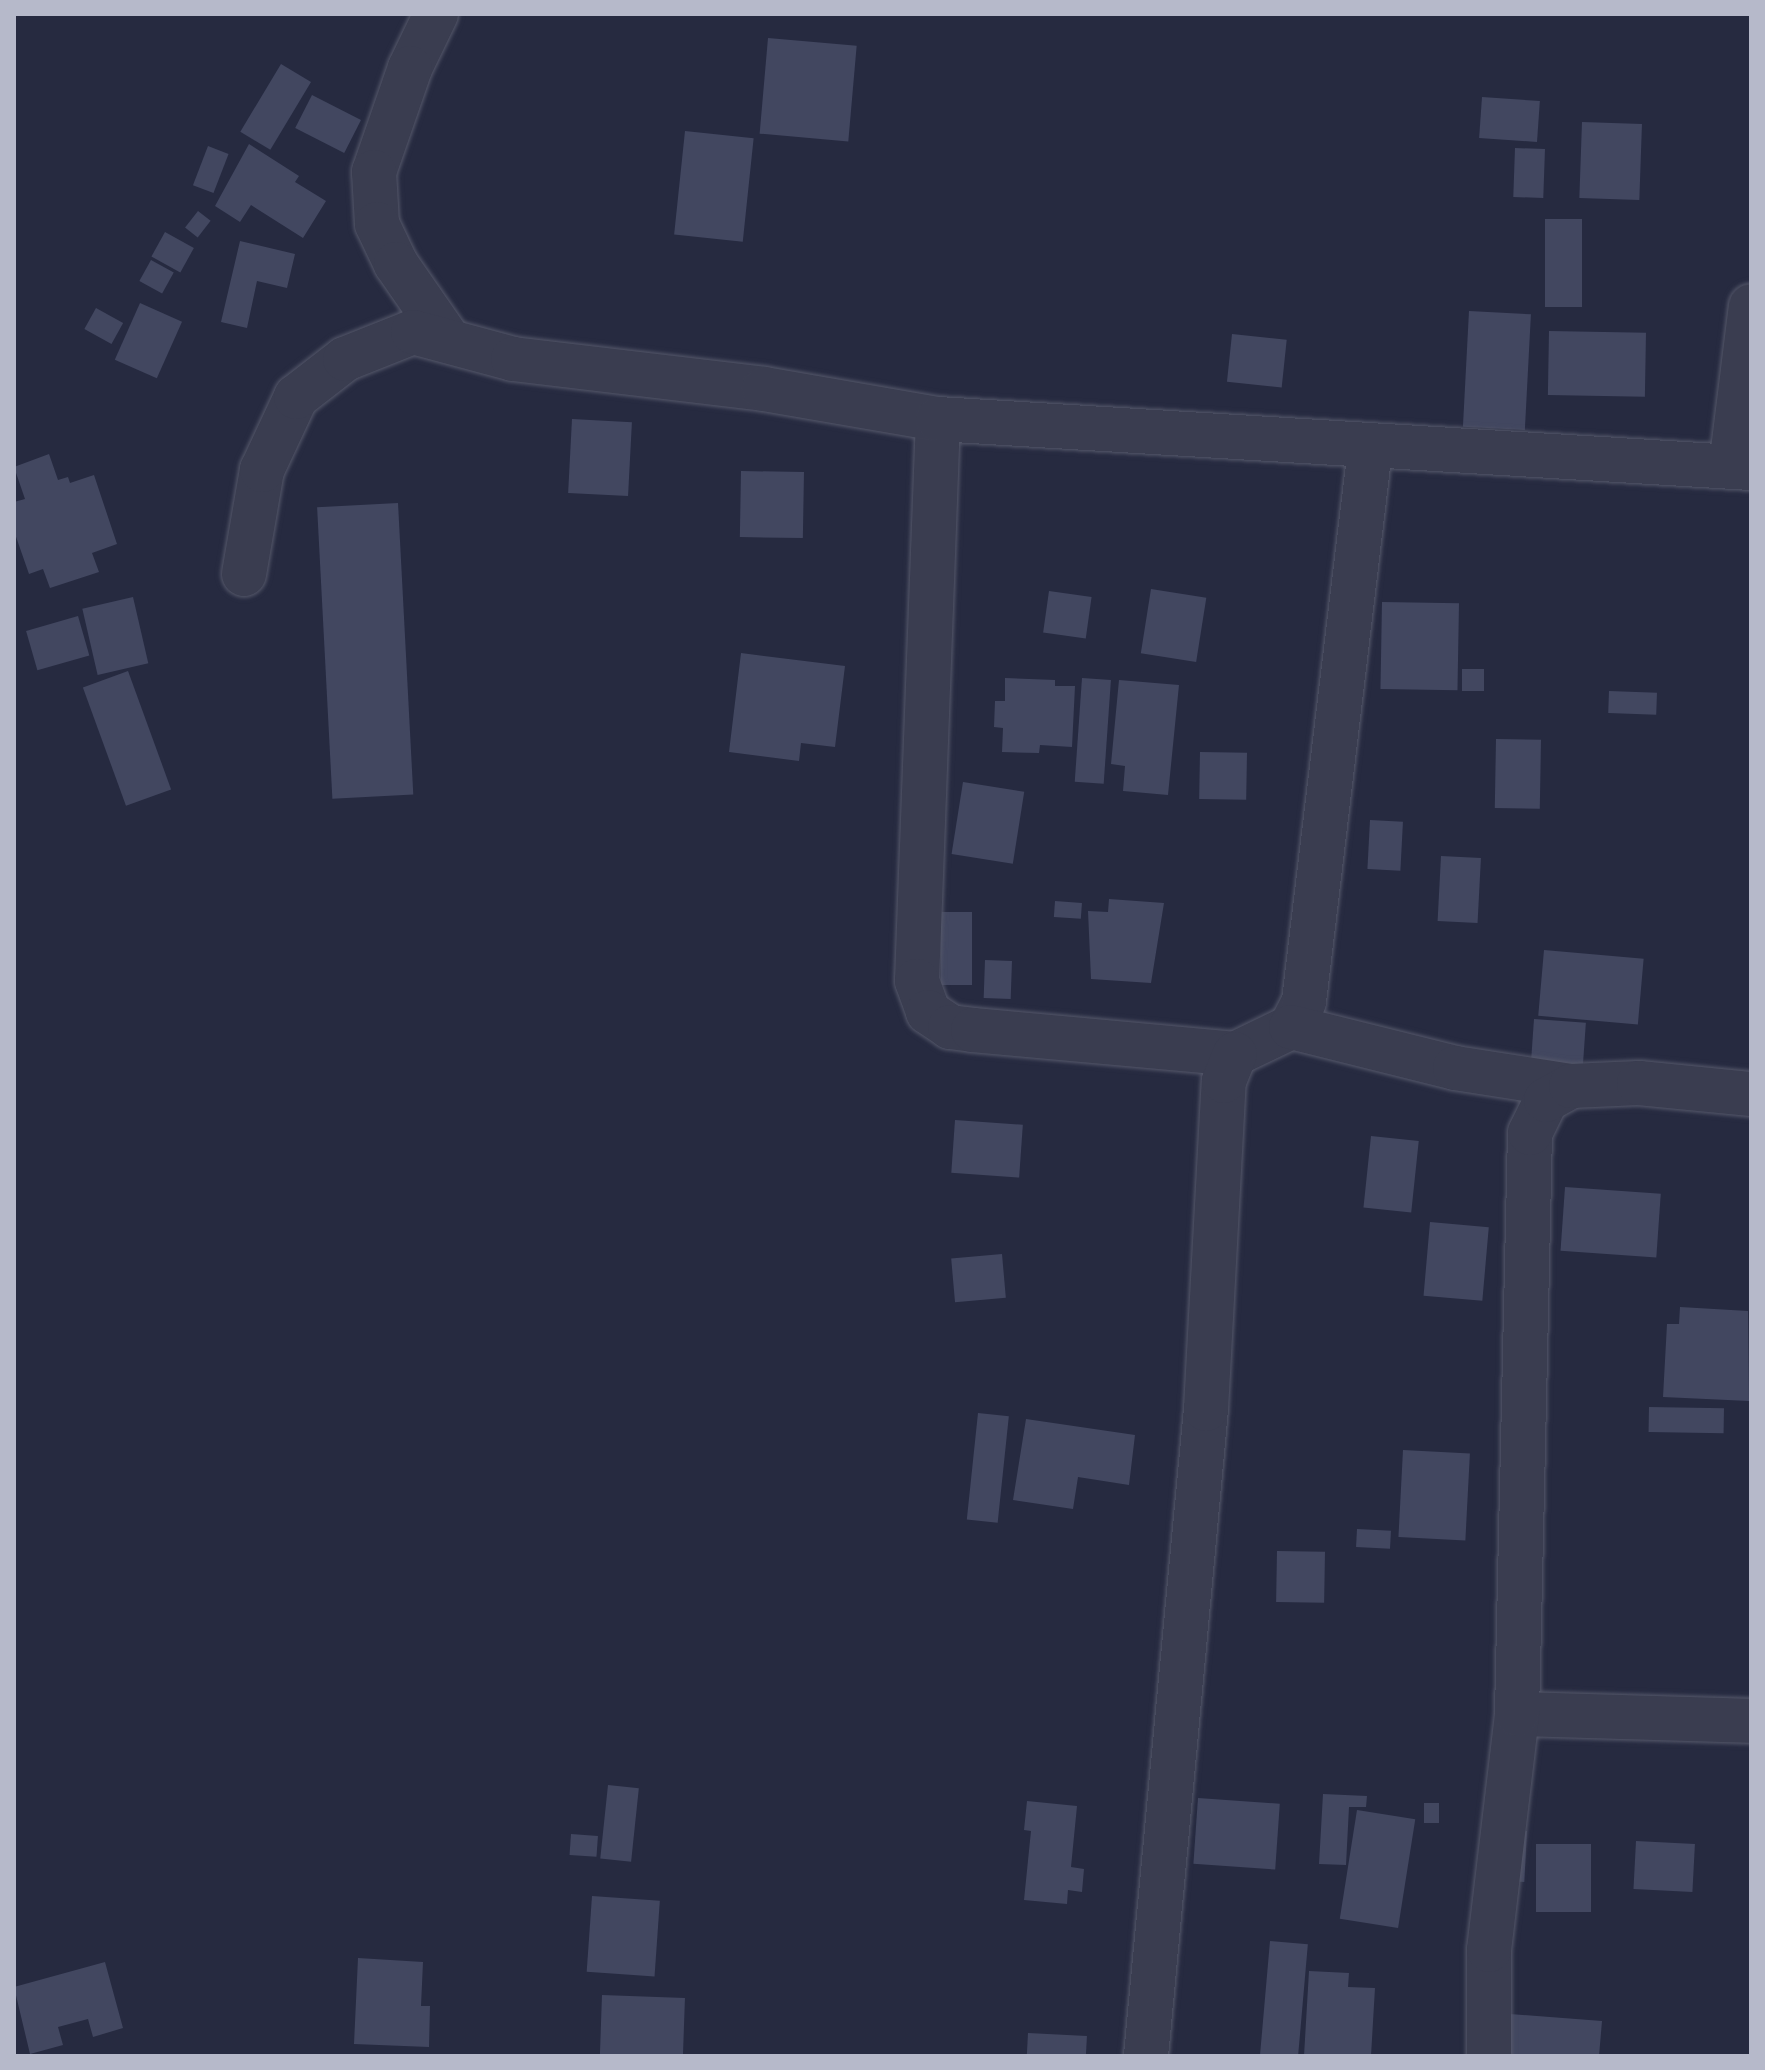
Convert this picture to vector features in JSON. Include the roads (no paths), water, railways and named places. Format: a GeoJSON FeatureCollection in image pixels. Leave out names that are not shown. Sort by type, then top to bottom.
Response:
{"type":"FeatureCollection","features":[{"type":"Feature","properties":{"kind":"street"},"geometry":{"type":"LineString","coordinates":[[436,14],[410,68],[374,172],[377,224],[396,264],[448,339]]}},
{"type":"Feature","properties":{"kind":"street"},"geometry":{"type":"LineString","coordinates":[[244,574],[262,470],[296,397],[345,359],[413,332],[513,359],[764,389],[938,419],[1370,449],[1741,467],[1751,306]]}},
{"type":"Feature","properties":{"kind":"street"},"geometry":{"type":"LineString","coordinates":[[938,419],[917,981],[928,1012],[961,1029],[1235,1054],[1291,1027],[1304,1001],[1370,449]]}},
{"type":"Feature","properties":{"kind":"street"},"geometry":{"type":"LineString","coordinates":[[1291,1027],[1455,1068],[1571,1086],[1639,1083],[1751,1094]]}},
{"type":"Feature","properties":{"kind":"street"},"geometry":{"type":"LineString","coordinates":[[1146,2056],[1204,1424],[1224,1081],[1235,1054]]}},
{"type":"Feature","properties":{"kind":"street"},"geometry":{"type":"LineString","coordinates":[[1489,2056],[1489,1950],[1517,1714],[1530,1133],[1546,1100],[1571,1086]]}},
{"type":"Feature","properties":{"kind":"street"},"geometry":{"type":"LineString","coordinates":[[1517,1714],[1751,1721]]}}]}
